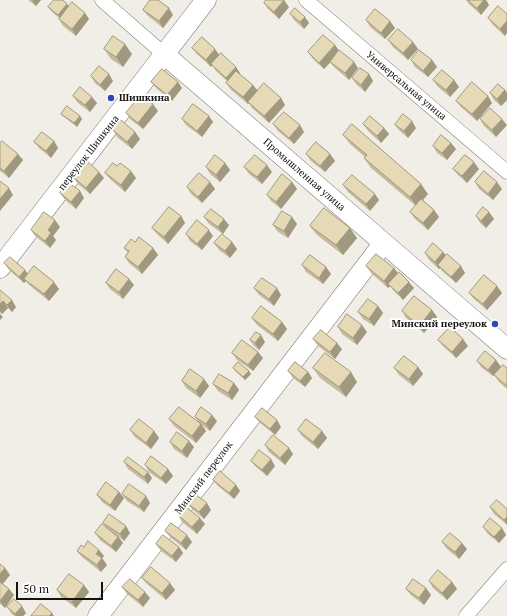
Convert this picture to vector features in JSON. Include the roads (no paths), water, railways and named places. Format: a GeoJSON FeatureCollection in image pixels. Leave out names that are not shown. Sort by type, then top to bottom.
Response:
{"type":"FeatureCollection","features":[{"type":"Feature","properties":{"kind":"main road","name":"переулок Шишкина"},"geometry":{"type":"LineString","coordinates":[[0,268],[206,0]]}},
{"type":"Feature","properties":{"kind":"main road","name":"Промышленная улица"},"geometry":{"type":"LineString","coordinates":[[165,55],[383,244],[507,349]]}},
{"type":"Feature","properties":{"kind":"main road","name":"Минский переулок"},"geometry":{"type":"LineString","coordinates":[[98,616],[383,244]]}},
{"type":"Feature","properties":{"kind":"street","name":"Промышленная улица"},"geometry":{"type":"LineString","coordinates":[[102,0],[165,55]]}},
{"type":"Feature","properties":{"kind":"street","name":"Универсальная улица"},"geometry":{"type":"LineString","coordinates":[[306,0],[507,172]]}},
{"type":"Feature","properties":{"kind":"street"},"geometry":{"type":"LineString","coordinates":[[466,616],[507,569]]}},
{"type":"Feature","properties":{"kind":"place","name":"Шишкина"},"geometry":{"type":"Point","coordinates":[111,98]}},
{"type":"Feature","properties":{"kind":"place","name":"Минский переулок"},"geometry":{"type":"Point","coordinates":[495,324]}}]}
